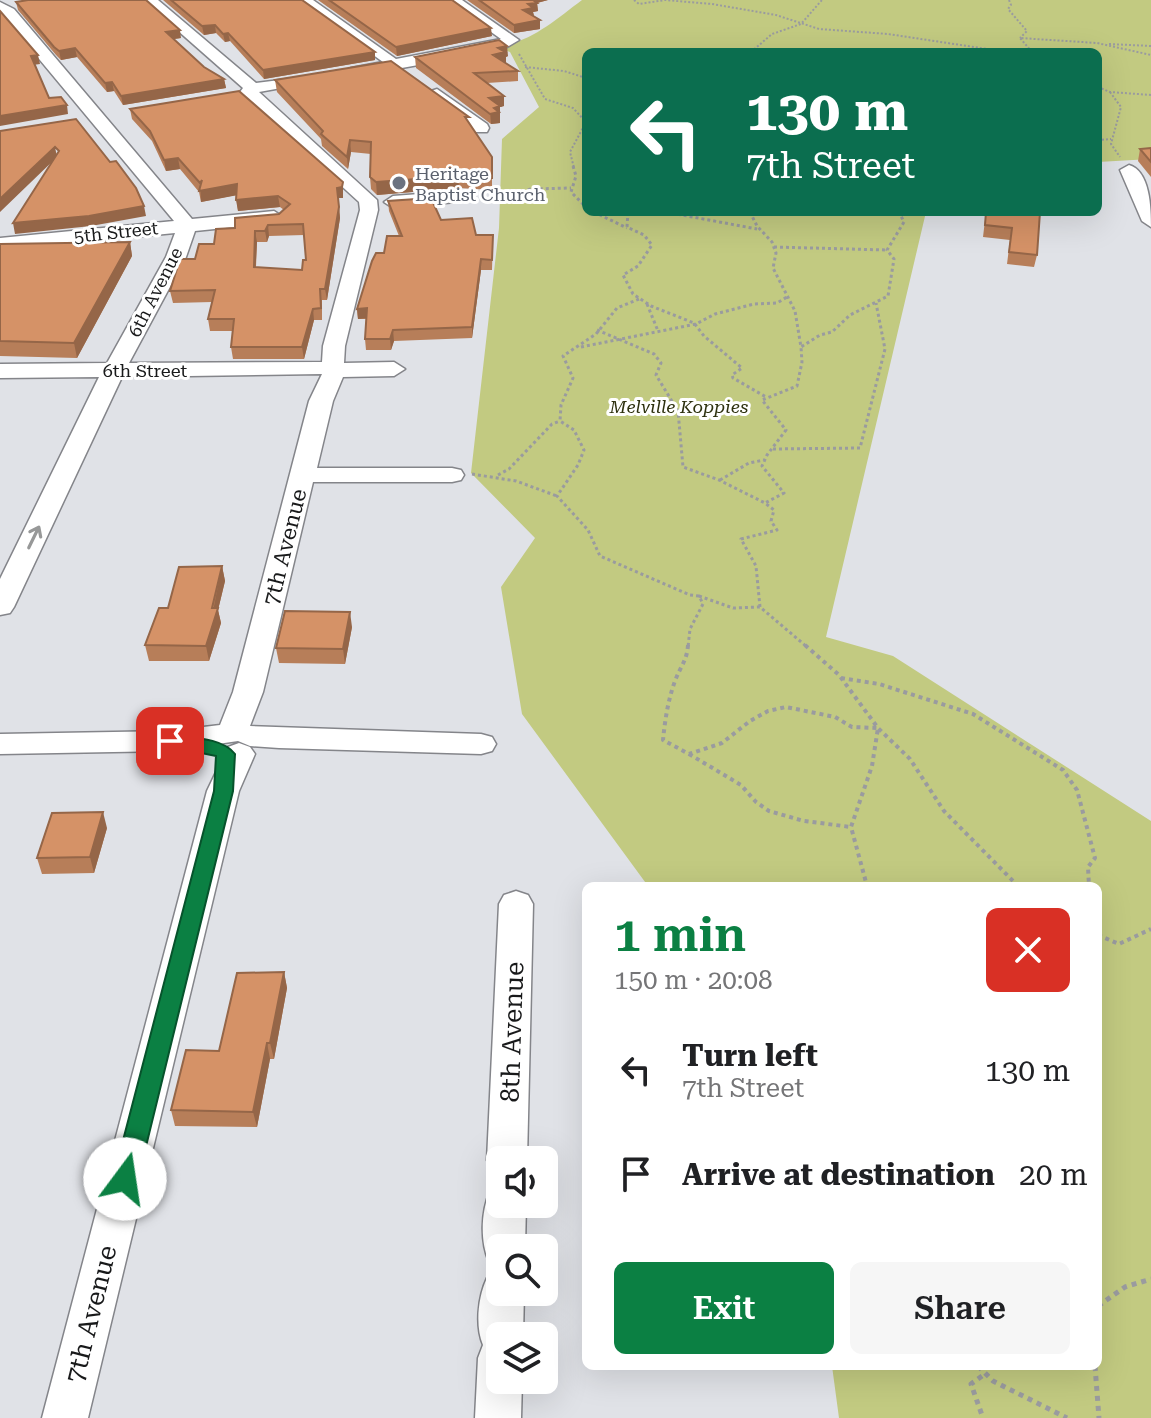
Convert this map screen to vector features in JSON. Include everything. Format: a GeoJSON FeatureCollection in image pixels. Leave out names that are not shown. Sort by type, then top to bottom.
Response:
{"type":"FeatureCollection","features":[{"type":"Feature","properties":{"kind":"street"},"geometry":{"type":"LineString","coordinates":[[150,0],[247,91],[354,184],[369,204],[459,197]]}},
{"type":"Feature","properties":{"kind":"street"},"geometry":{"type":"LineString","coordinates":[[304,0],[481,128]]}},
{"type":"Feature","properties":{"kind":"street"},"geometry":{"type":"LineString","coordinates":[[247,91],[393,62],[515,47],[512,38],[453,0]]}},
{"type":"Feature","properties":{"kind":"street","name":"6th Avenue"},"geometry":{"type":"LineString","coordinates":[[0,607],[114,370],[176,257],[187,225],[106,115],[7,5]]}},
{"type":"Feature","properties":{"kind":"street"},"geometry":{"type":"LineString","coordinates":[[70,121],[106,115]]}},
{"type":"Feature","properties":{"kind":"street"},"geometry":{"type":"LineString","coordinates":[[1129,170],[1151,221]]}},
{"type":"Feature","properties":{"kind":"street","name":"7th Avenue"},"geometry":{"type":"LineString","coordinates":[[65,1418],[304,475],[326,371],[369,204]]}},
{"type":"Feature","properties":{"kind":"street","name":"5th Street"},"geometry":{"type":"LineString","coordinates":[[0,244],[280,216]]}},
{"type":"Feature","properties":{"kind":"street","name":"6th Street"},"geometry":{"type":"LineString","coordinates":[[0,371],[394,369]]}},
{"type":"Feature","properties":{"kind":"street"},"geometry":{"type":"LineString","coordinates":[[304,475],[452,475]]}},
{"type":"Feature","properties":{"kind":"street"},"geometry":{"type":"LineString","coordinates":[[0,744],[170,741],[234,747],[292,739],[391,738],[481,744]]}},
{"type":"Feature","properties":{"kind":"street","name":"8th Avenue"},"geometry":{"type":"LineString","coordinates":[[507,1146],[516,904]]}},
{"type":"Feature","properties":{"kind":"street"},"geometry":{"type":"LineString","coordinates":[[498,1418],[499,1394]]}},
{"type":"Feature","properties":{"kind":"path"},"geometry":{"type":"LineString","coordinates":[[634,0],[639,4],[665,0],[712,4],[776,15],[801,24],[839,31],[990,48]]}},
{"type":"Feature","properties":{"kind":"path"},"geometry":{"type":"LineString","coordinates":[[756,48],[772,34],[801,24],[822,0]]}},
{"type":"Feature","properties":{"kind":"path"},"geometry":{"type":"LineString","coordinates":[[1009,0],[1011,5],[1008,9],[1027,31],[1020,38]]}},
{"type":"Feature","properties":{"kind":"path"},"geometry":{"type":"LineString","coordinates":[[1020,38],[1151,46]]}},
{"type":"Feature","properties":{"kind":"path"},"geometry":{"type":"LineString","coordinates":[[1020,38],[1026,48]]}},
{"type":"Feature","properties":{"kind":"path"},"geometry":{"type":"LineString","coordinates":[[1097,43],[1151,55]]}},
{"type":"Feature","properties":{"kind":"path"},"geometry":{"type":"LineString","coordinates":[[515,47],[545,99],[579,108]]}},
{"type":"Feature","properties":{"kind":"path"},"geometry":{"type":"LineString","coordinates":[[525,67],[564,71],[582,77]]}},
{"type":"Feature","properties":{"kind":"path"},"geometry":{"type":"LineString","coordinates":[[1102,89],[1151,95]]}},
{"type":"Feature","properties":{"kind":"path"},"geometry":{"type":"LineString","coordinates":[[1110,92],[1121,107],[1111,144],[1129,170]]}},
{"type":"Feature","properties":{"kind":"path"},"geometry":{"type":"LineString","coordinates":[[573,108],[582,118]]}},
{"type":"Feature","properties":{"kind":"path"},"geometry":{"type":"LineString","coordinates":[[582,131],[570,152],[576,172],[571,192],[582,203]]}},
{"type":"Feature","properties":{"kind":"path"},"geometry":{"type":"LineString","coordinates":[[1102,140],[1111,139]]}},
{"type":"Feature","properties":{"kind":"path"},"geometry":{"type":"LineString","coordinates":[[499,198],[531,189],[571,188]]}},
{"type":"Feature","properties":{"kind":"path"},"geometry":{"type":"LineString","coordinates":[[606,216],[644,235],[652,245],[638,266],[623,275],[627,287],[647,304],[696,324],[702,334],[738,361],[742,368],[732,375],[733,378],[766,397]]}},
{"type":"Feature","properties":{"kind":"path"},"geometry":{"type":"LineString","coordinates":[[628,216],[627,227],[631,231]]}},
{"type":"Feature","properties":{"kind":"path"},"geometry":{"type":"LineString","coordinates":[[688,216],[759,229]]}},
{"type":"Feature","properties":{"kind":"path"},"geometry":{"type":"LineString","coordinates":[[752,216],[776,253],[773,268],[795,311],[802,362],[797,386],[762,400],[786,430],[783,438],[769,450],[762,466],[784,493],[765,503]]}},
{"type":"Feature","properties":{"kind":"path"},"geometry":{"type":"LineString","coordinates":[[887,250],[904,222],[901,216]]}},
{"type":"Feature","properties":{"kind":"path"},"geometry":{"type":"LineString","coordinates":[[773,247],[887,250]]}},
{"type":"Feature","properties":{"kind":"path"},"geometry":{"type":"LineString","coordinates":[[801,347],[820,335],[832,332],[838,322],[854,311],[888,296],[892,287],[894,259],[887,250]]}},
{"type":"Feature","properties":{"kind":"path"},"geometry":{"type":"LineString","coordinates":[[574,348],[696,324],[715,314],[754,304],[777,303],[787,297]]}},
{"type":"Feature","properties":{"kind":"path"},"geometry":{"type":"LineString","coordinates":[[560,421],[560,409],[573,378],[563,356],[584,343],[617,308],[639,299]]}},
{"type":"Feature","properties":{"kind":"path"},"geometry":{"type":"LineString","coordinates":[[769,450],[780,447],[860,448],[885,349],[876,303]]}},
{"type":"Feature","properties":{"kind":"path"},"geometry":{"type":"LineString","coordinates":[[647,304],[658,331]]}},
{"type":"Feature","properties":{"kind":"path"},"geometry":{"type":"LineString","coordinates":[[597,330],[654,354],[661,363],[656,375],[678,411],[683,467],[690,473],[720,480],[774,510],[771,521],[777,530],[741,539],[756,564],[762,597],[760,607]]}},
{"type":"Feature","properties":{"kind":"path"},"geometry":{"type":"LineString","coordinates":[[496,476],[509,469],[552,424],[560,421]]}},
{"type":"Feature","properties":{"kind":"path"},"geometry":{"type":"LineString","coordinates":[[557,496],[578,465],[584,450],[574,430],[560,421]]}},
{"type":"Feature","properties":{"kind":"path"},"geometry":{"type":"LineString","coordinates":[[720,480],[749,463],[764,460]]}},
{"type":"Feature","properties":{"kind":"path"},"geometry":{"type":"LineString","coordinates":[[452,475],[496,476],[545,488],[557,496],[588,530],[600,556],[690,595],[733,608],[760,607],[841,678],[878,728],[910,759],[944,811],[1014,882]]}},
{"type":"Feature","properties":{"kind":"path"},"geometry":{"type":"LineString","coordinates":[[699,596],[703,604],[690,629],[687,661],[679,667],[668,704],[663,740],[701,764],[742,784],[750,798],[770,811],[826,825],[851,827]]}},
{"type":"Feature","properties":{"kind":"path"},"geometry":{"type":"LineString","coordinates":[[841,678],[879,684],[941,701],[973,714],[1063,770],[1077,790],[1095,858],[1088,867],[1089,882]]}},
{"type":"Feature","properties":{"kind":"path"},"geometry":{"type":"LineString","coordinates":[[689,754],[722,743],[750,721],[768,711],[786,707],[835,717],[852,727],[878,728]]}},
{"type":"Feature","properties":{"kind":"path"},"geometry":{"type":"LineString","coordinates":[[866,882],[851,827],[872,766],[878,728]]}},
{"type":"Feature","properties":{"kind":"path"},"geometry":{"type":"LineString","coordinates":[[1102,937],[1119,944],[1151,929]]}},
{"type":"Feature","properties":{"kind":"path"},"geometry":{"type":"LineString","coordinates":[[1102,1303],[1125,1287],[1151,1279]]}},
{"type":"Feature","properties":{"kind":"path"},"geometry":{"type":"LineString","coordinates":[[980,1370],[983,1376],[1067,1418]]}},
{"type":"Feature","properties":{"kind":"path"},"geometry":{"type":"LineString","coordinates":[[1095,1370],[1099,1418]]}},
{"type":"Feature","properties":{"kind":"path"},"geometry":{"type":"LineString","coordinates":[[983,1376],[971,1384],[983,1418]]}},
{"type":"Feature","properties":{"kind":"green space","name":"Melville Koppies"},"geometry":{"type":"Polygon","coordinates":[[[582,0],[1151,0],[1151,159],[1102,162],[1102,48],[582,48],[582,216],[925,216],[826,637],[893,656],[1151,821],[1151,1418],[839,1418],[833,1370],[1102,1370],[1102,882],[645,882],[522,714],[501,587],[535,538],[471,473],[499,228],[502,139],[539,107],[510,52],[495,47],[531,36],[582,0]]]}},
{"type":"Feature","properties":{"kind":"building"},"geometry":{"type":"Polygon","coordinates":[[[146,0],[180,30],[166,32],[204,67],[224,79],[121,96],[112,82],[105,83],[75,48],[59,51],[54,47],[16,2],[146,0]]]}},
{"type":"Feature","properties":{"kind":"building"},"geometry":{"type":"Polygon","coordinates":[[[171,0],[302,0],[375,52],[263,70],[228,33],[223,34],[215,25],[202,26],[171,0]]]}},
{"type":"Feature","properties":{"kind":"building"},"geometry":{"type":"Polygon","coordinates":[[[329,0],[452,0],[491,28],[396,47],[329,0]]]}},
{"type":"Feature","properties":{"kind":"building"},"geometry":{"type":"Polygon","coordinates":[[[479,0],[533,0],[537,3],[528,4],[533,8],[523,10],[540,20],[514,25],[479,0]]]}},
{"type":"Feature","properties":{"kind":"building"},"geometry":{"type":"Polygon","coordinates":[[[0,11],[38,55],[31,56],[49,98],[61,97],[67,105],[0,116],[0,11]]]}},
{"type":"Feature","properties":{"kind":"building"},"geometry":{"type":"Polygon","coordinates":[[[499,40],[507,46],[498,48],[505,52],[493,55],[518,71],[474,73],[504,96],[489,98],[500,106],[494,108],[499,112],[490,114],[415,57],[499,40]]]}},
{"type":"Feature","properties":{"kind":"building"},"geometry":{"type":"Polygon","coordinates":[[[391,61],[469,117],[465,117],[492,157],[492,178],[458,176],[376,182],[370,177],[371,142],[350,140],[347,157],[321,134],[323,131],[275,80],[391,61]]]}},
{"type":"Feature","properties":{"kind":"building"},"geometry":{"type":"Polygon","coordinates":[[[239,91],[343,182],[342,187],[337,188],[339,207],[325,289],[320,289],[321,308],[313,309],[302,347],[231,347],[234,319],[208,319],[215,290],[170,291],[180,259],[195,259],[199,244],[214,244],[216,229],[235,228],[235,218],[279,214],[290,204],[278,196],[236,200],[237,184],[199,191],[202,180],[200,183],[178,158],[164,160],[150,131],[130,109],[239,91]],[[303,224],[268,225],[265,231],[255,231],[254,267],[302,270],[303,260],[306,260],[303,224]]]}},
{"type":"Feature","properties":{"kind":"building"},"geometry":{"type":"Polygon","coordinates":[[[76,119],[110,162],[116,161],[136,188],[144,206],[89,216],[13,223],[59,151],[55,147],[0,199],[0,131],[76,119]]]}},
{"type":"Feature","properties":{"kind":"building"},"geometry":{"type":"Polygon","coordinates":[[[1151,148],[1151,162],[1140,149],[1151,148]]]}},
{"type":"Feature","properties":{"kind":"building"},"geometry":{"type":"Polygon","coordinates":[[[431,198],[441,220],[472,218],[476,235],[493,235],[492,260],[481,259],[472,327],[393,330],[390,339],[365,339],[367,308],[357,309],[372,261],[376,253],[384,253],[387,236],[402,236],[388,201],[431,198]]]}},
{"type":"Feature","properties":{"kind":"building"},"geometry":{"type":"Polygon","coordinates":[[[986,216],[1040,216],[1037,255],[1009,252],[1012,228],[985,225],[986,216]]]}},
{"type":"Feature","properties":{"kind":"building"},"geometry":{"type":"Polygon","coordinates":[[[130,242],[74,343],[0,341],[0,244],[130,242]]]}},
{"type":"Feature","properties":{"kind":"building"},"geometry":{"type":"Polygon","coordinates":[[[222,566],[212,608],[218,608],[206,646],[145,645],[159,608],[168,608],[179,567],[222,566]]]}},
{"type":"Feature","properties":{"kind":"building"},"geometry":{"type":"Polygon","coordinates":[[[285,611],[350,612],[343,649],[276,648],[285,611]]]}},
{"type":"Feature","properties":{"kind":"building"},"geometry":{"type":"Polygon","coordinates":[[[103,812],[90,857],[37,858],[52,813],[103,812]]]}},
{"type":"Feature","properties":{"kind":"building"},"geometry":{"type":"Polygon","coordinates":[[[284,972],[253,1112],[171,1110],[186,1050],[219,1051],[237,973],[284,972]]]}},
{"type":"Feature","properties":{"kind":"place","name":"Heritage Baptist Church"},"geometry":{"type":"Point","coordinates":[399,183]}},
{"type":"Feature","properties":{"kind":"route"},"geometry":{"type":"LineString","coordinates":[[125,1179],[223,791],[226,754],[218,749],[170,741]]}}]}
